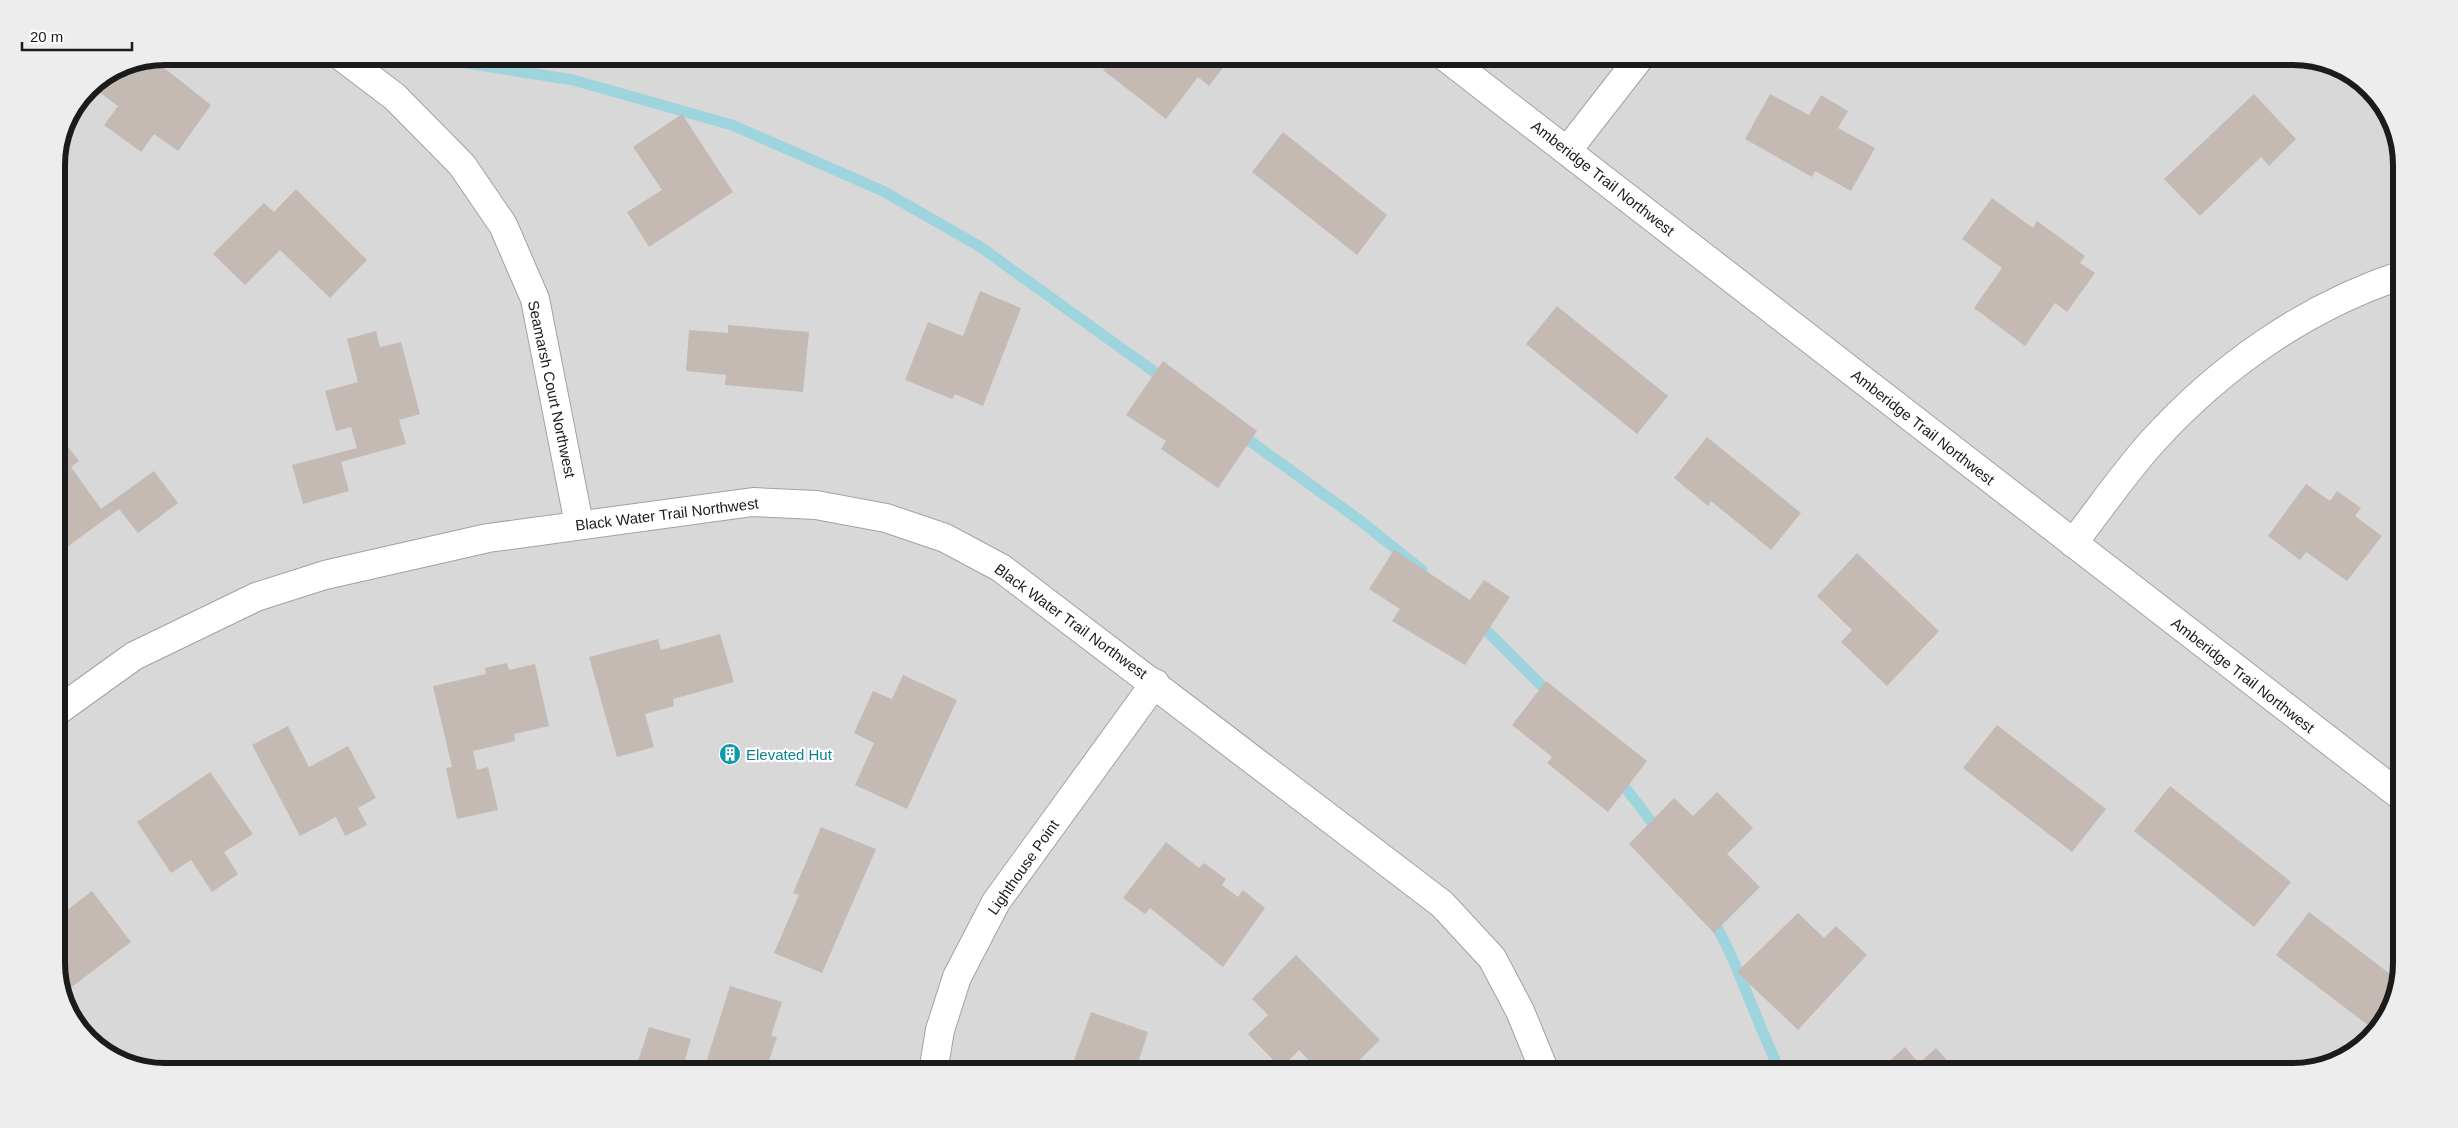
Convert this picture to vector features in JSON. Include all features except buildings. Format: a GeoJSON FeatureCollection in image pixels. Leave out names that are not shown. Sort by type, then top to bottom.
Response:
{"type":"FeatureCollection","features":[{"type":"Feature","properties":{"kind":"street","name":"Seamarsh Court Northwest"},"geometry":{"type":"LineString","coordinates":[[353,65],[395,98],[462,165],[503,225],[535,299],[579,524]]}},
{"type":"Feature","properties":{"kind":"street","name":"Amberidge Trail Northwest"},"geometry":{"type":"LineString","coordinates":[[1456,65],[2393,790]]}},
{"type":"Feature","properties":{"kind":"street"},"geometry":{"type":"LineString","coordinates":[[1567,151],[1634,65]]}},
{"type":"Feature","properties":{"kind":"street"},"geometry":{"type":"LineString","coordinates":[[2073,543],[2152,442],[2208,385],[2281,331],[2362,289],[2393,279]]}},
{"type":"Feature","properties":{"kind":"street","name":"Black Water Trail Northwest"},"geometry":{"type":"LineString","coordinates":[[65,706],[134,656],[256,597],[325,574],[488,538],[579,524],[753,502],[816,504],[886,518],[945,538],[1001,568],[1155,683],[1442,904],[1492,958],[1520,1011],[1541,1063]]}},
{"type":"Feature","properties":{"kind":"street","name":"Lighthouse Point"},"geometry":{"type":"LineString","coordinates":[[934,1063],[940,1030],[957,977],[996,902],[1155,683]]}},
{"type":"Feature","properties":{"kind":"shaded area"},"geometry":{"type":"Polygon","coordinates":[[[158,65],[2300,65],[2319,68],[2343,78],[2359,90],[2376,109],[2388,133],[2393,158],[2393,970],[2388,995],[2376,1019],[2349,1046],[2319,1060],[2293,1063],[165,1063],[133,1058],[115,1050],[94,1034],[86,1024],[78,1013],[70,995],[65,970],[65,158],[68,139],[75,121],[94,94],[115,78],[139,68],[158,65]]]}},
{"type":"Feature","properties":{"kind":"waterway"},"geometry":{"type":"LineString","coordinates":[[479,65],[573,80],[732,125],[883,191],[979,246],[1167,381]]}},
{"type":"Feature","properties":{"kind":"waterway"},"geometry":{"type":"LineString","coordinates":[[1239,433],[1362,522],[1422,570]]}},
{"type":"Feature","properties":{"kind":"waterway"},"geometry":{"type":"LineString","coordinates":[[1478,622],[1553,697]]}},
{"type":"Feature","properties":{"kind":"waterway"},"geometry":{"type":"LineString","coordinates":[[1618,778],[1660,833]]}},
{"type":"Feature","properties":{"kind":"waterway"},"geometry":{"type":"LineString","coordinates":[[1711,917],[1731,954],[1777,1063]]}},
{"type":"Feature","properties":{"kind":"place","name":"Elevated Hut"},"geometry":{"type":"Point","coordinates":[730,754]}}]}
